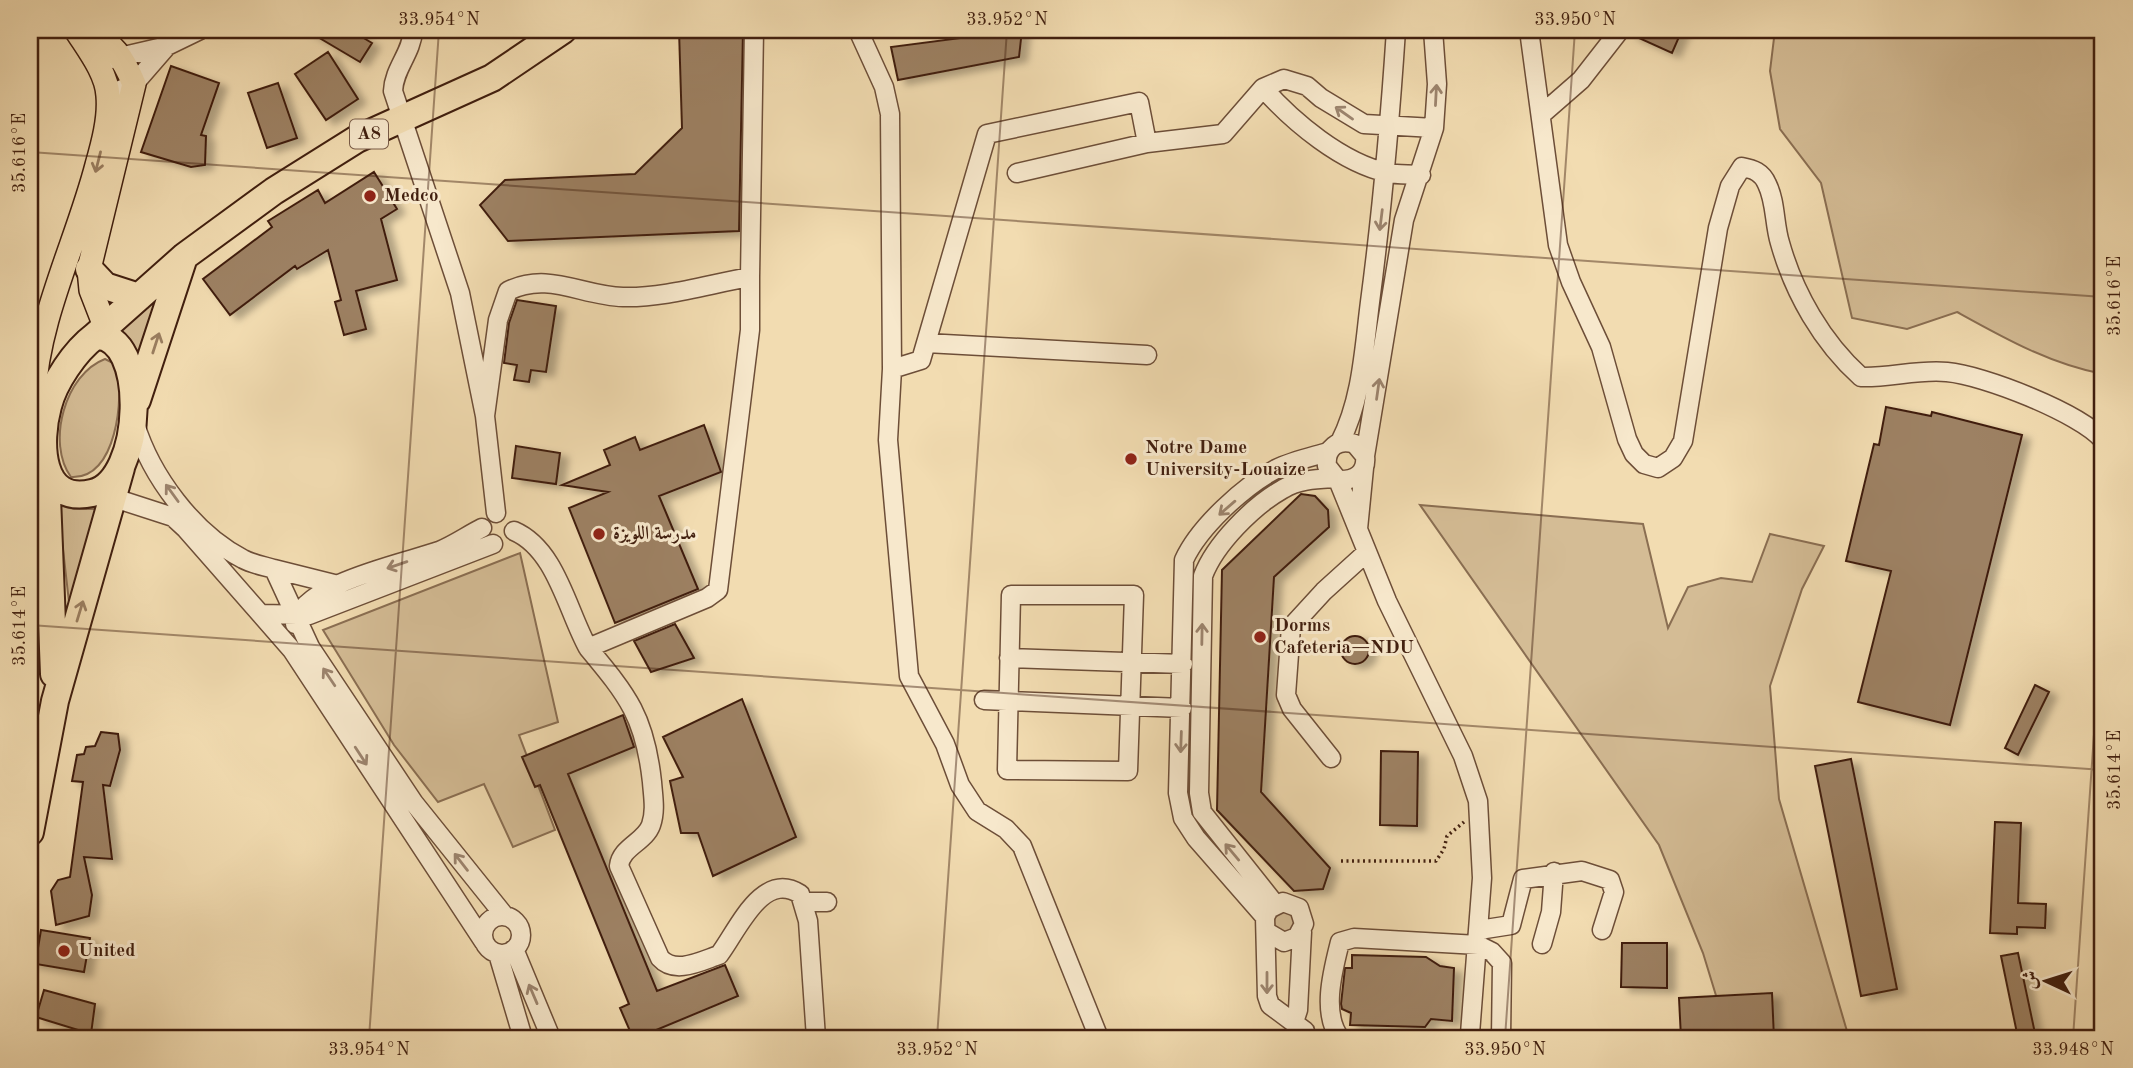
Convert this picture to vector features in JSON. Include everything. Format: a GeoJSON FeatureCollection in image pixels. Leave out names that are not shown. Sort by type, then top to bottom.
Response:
{"type":"FeatureCollection","features":[{"type":"Feature","properties":{"kind":"highway","name":"A8"},"geometry":{"type":"LineString","coordinates":[[55,701],[46,472],[42,437],[48,404],[76,356],[185,256],[274,191],[345,147],[492,78],[563,30]]}},
{"type":"Feature","properties":{"kind":"highway","name":"A8"},"geometry":{"type":"LineString","coordinates":[[30,832],[44,750],[105,495],[123,462],[185,256]]}},
{"type":"Feature","properties":{"kind":"highway"},"geometry":{"type":"LineString","coordinates":[[89,269],[105,286],[139,296]]}},
{"type":"Feature","properties":{"kind":"highway","name":"A8"},"geometry":{"type":"LineString","coordinates":[[103,334],[123,354],[131,376],[135,415]]}},
{"type":"Feature","properties":{"kind":"highway"},"geometry":{"type":"LineString","coordinates":[[46,472],[53,483],[67,494],[105,495]]}},
{"type":"Feature","properties":{"kind":"main road"},"geometry":{"type":"LineString","coordinates":[[42,437],[35,413],[34,395],[39,357],[56,294],[88,204],[103,143],[108,95],[97,64],[76,30]]}},
{"type":"Feature","properties":{"kind":"main road"},"geometry":{"type":"LineString","coordinates":[[87,30],[101,37],[121,55],[134,84],[89,269],[91,290],[103,334]]}},
{"type":"Feature","properties":{"kind":"street"},"geometry":{"type":"LineString","coordinates":[[97,64],[121,55],[167,46],[200,30]]}},
{"type":"Feature","properties":{"kind":"street"},"geometry":{"type":"LineString","coordinates":[[414,30],[413,41],[393,76],[393,91],[460,293],[485,416],[496,513]]}},
{"type":"Feature","properties":{"kind":"street"},"geometry":{"type":"LineString","coordinates":[[587,648],[707,598],[718,590],[750,330],[754,30]]}},
{"type":"Feature","properties":{"kind":"street"},"geometry":{"type":"LineString","coordinates":[[858,30],[884,87],[890,114],[892,369],[888,440],[909,676],[946,744],[960,785],[977,811],[1006,829],[1022,846],[1099,1038]]}},
{"type":"Feature","properties":{"kind":"street"},"geometry":{"type":"LineString","coordinates":[[1396,30],[1387,173],[1361,371],[1351,421],[1334,447],[1327,466],[1337,479],[1366,552],[1463,757],[1479,810],[1482,878],[1475,984],[1468,1036],[1483,1033],[1493,1038]]}},
{"type":"Feature","properties":{"kind":"street"},"geometry":{"type":"LineString","coordinates":[[1358,533],[1364,462],[1375,411],[1405,220],[1434,128],[1437,84],[1433,30]]}},
{"type":"Feature","properties":{"kind":"street"},"geometry":{"type":"LineString","coordinates":[[1529,30],[1563,262],[1601,347],[1627,439],[1644,464],[1658,468],[1666,465],[1683,441],[1718,228],[1730,186],[1742,167],[1756,170],[1767,183],[1780,242],[1794,281],[1828,341],[1861,377],[1884,378],[1913,372],[1948,372],[2027,393],[2094,429],[2103,440]]}},
{"type":"Feature","properties":{"kind":"street"},"geometry":{"type":"LineString","coordinates":[[1542,114],[1581,80],[1620,30]]}},
{"type":"Feature","properties":{"kind":"street"},"geometry":{"type":"LineString","coordinates":[[108,95],[134,84],[167,46]]}},
{"type":"Feature","properties":{"kind":"street"},"geometry":{"type":"LineString","coordinates":[[1017,173],[1147,143],[1223,134],[1263,88],[1284,79],[1307,86],[1321,98],[1364,124],[1434,128]]}},
{"type":"Feature","properties":{"kind":"street"},"geometry":{"type":"LineString","coordinates":[[1263,88],[1281,108],[1319,140],[1387,173],[1421,175]]}},
{"type":"Feature","properties":{"kind":"street"},"geometry":{"type":"LineString","coordinates":[[892,369],[921,360],[987,134],[1139,102],[1147,143]]}},
{"type":"Feature","properties":{"kind":"street"},"geometry":{"type":"LineString","coordinates":[[485,416],[498,320],[508,291],[525,283],[542,282],[622,297],[666,293],[750,278]]}},
{"type":"Feature","properties":{"kind":"street"},"geometry":{"type":"LineString","coordinates":[[926,343],[1147,355]]}},
{"type":"Feature","properties":{"kind":"street"},"geometry":{"type":"LineString","coordinates":[[135,415],[149,459],[179,503],[205,532],[243,559],[338,585]]}},
{"type":"Feature","properties":{"kind":"street"},"geometry":{"type":"LineString","coordinates":[[1269,918],[1196,838],[1183,818],[1178,793],[1184,560],[1194,538],[1260,479],[1279,468],[1334,447],[1355,444],[1364,462],[1358,477],[1348,481],[1312,479],[1283,489],[1232,531],[1210,557],[1203,576],[1199,793],[1202,812],[1269,918],[1284,942],[1301,932]]}},
{"type":"Feature","properties":{"kind":"street"},"geometry":{"type":"LineString","coordinates":[[105,495],[173,517],[292,650],[499,948],[551,1038]]}},
{"type":"Feature","properties":{"kind":"street"},"geometry":{"type":"LineString","coordinates":[[292,650],[296,617],[307,601],[338,585],[443,549],[482,528],[489,516],[496,513],[509,518],[514,531],[526,536],[543,553],[587,648],[633,704],[642,725],[654,812],[649,830],[625,852],[618,866],[660,958],[666,965],[674,966],[719,955],[761,894],[779,887],[800,894],[808,921],[816,1038]]}},
{"type":"Feature","properties":{"kind":"street"},"geometry":{"type":"LineString","coordinates":[[482,528],[483,535],[493,544]]}},
{"type":"Feature","properties":{"kind":"street"},"geometry":{"type":"LineString","coordinates":[[261,614],[296,617],[309,615],[493,544],[507,543],[514,531]]}},
{"type":"Feature","properties":{"kind":"street"},"geometry":{"type":"LineString","coordinates":[[1331,758],[1292,709],[1286,695],[1291,628],[1324,591],[1366,552]]}},
{"type":"Feature","properties":{"kind":"street"},"geometry":{"type":"LineString","coordinates":[[226,574],[243,559]]}},
{"type":"Feature","properties":{"kind":"street"},"geometry":{"type":"LineString","coordinates":[[274,569],[310,647],[414,803],[504,915],[519,925],[521,933],[499,948]]}},
{"type":"Feature","properties":{"kind":"street"},"geometry":{"type":"LineString","coordinates":[[1011,595],[1134,596],[1128,771],[1007,770],[1009,658],[1011,595]]}},
{"type":"Feature","properties":{"kind":"street"},"geometry":{"type":"LineString","coordinates":[[1009,658],[1183,664]]}},
{"type":"Feature","properties":{"kind":"street"},"geometry":{"type":"LineString","coordinates":[[984,700],[1182,708]]}},
{"type":"Feature","properties":{"kind":"street"},"geometry":{"type":"LineString","coordinates":[[30,725],[44,750]]}},
{"type":"Feature","properties":{"kind":"street"},"geometry":{"type":"LineString","coordinates":[[1340,1038],[1331,1020],[1332,974],[1344,939],[1478,937],[1511,925],[1522,879],[1554,872],[1582,871],[1611,880],[1614,892],[1602,930]]}},
{"type":"Feature","properties":{"kind":"street"},"geometry":{"type":"LineString","coordinates":[[1542,944],[1551,912],[1554,872]]}},
{"type":"Feature","properties":{"kind":"street"},"geometry":{"type":"LineString","coordinates":[[803,902],[827,902]]}},
{"type":"Feature","properties":{"kind":"street"},"geometry":{"type":"LineString","coordinates":[[1283,902],[1299,908],[1303,915],[1301,932],[1299,1026],[1270,1005],[1267,996],[1269,918],[1283,902]]}},
{"type":"Feature","properties":{"kind":"street"},"geometry":{"type":"LineString","coordinates":[[504,915],[494,917],[486,923],[483,932],[499,948],[523,1038]]}},
{"type":"Feature","properties":{"kind":"street"},"geometry":{"type":"LineString","coordinates":[[1478,937],[1502,963],[1504,984],[1501,1038]]}},
{"type":"Feature","properties":{"kind":"street"},"geometry":{"type":"LineString","coordinates":[[1475,984],[1504,984]]}},
{"type":"Feature","properties":{"kind":"path"},"geometry":{"type":"LineString","coordinates":[[1341,861],[1436,861],[1444,849],[1447,836],[1479,810]]}},
{"type":"Feature","properties":{"kind":"shaded area"},"geometry":{"type":"Polygon","coordinates":[[[1775,30],[2087,30],[2103,50],[2103,374],[2046,357],[1957,312],[1907,329],[1852,318],[1821,183],[1780,129],[1770,71],[1775,30]]]}},
{"type":"Feature","properties":{"kind":"shaded area"},"geometry":{"type":"Polygon","coordinates":[[[168,281],[139,365],[118,323],[168,281]]]}},
{"type":"Feature","properties":{"kind":"shaded area"},"geometry":{"type":"Polygon","coordinates":[[[105,359],[117,365],[119,379],[118,415],[114,434],[99,465],[86,474],[71,477],[60,446],[64,411],[79,379],[91,367],[105,359]]]}},
{"type":"Feature","properties":{"kind":"shaded area"},"geometry":{"type":"Polygon","coordinates":[[[58,505],[74,509],[100,509],[70,611],[58,505]]]}},
{"type":"Feature","properties":{"kind":"shaded area"},"geometry":{"type":"Polygon","coordinates":[[[1420,505],[1643,524],[1668,628],[1688,587],[1721,578],[1752,582],[1770,534],[1824,546],[1802,589],[1770,686],[1779,799],[1849,1038],[1729,1038],[1703,953],[1659,845],[1420,505]]]}},
{"type":"Feature","properties":{"kind":"shaded area"},"geometry":{"type":"Polygon","coordinates":[[[520,553],[558,722],[519,735],[555,830],[513,847],[484,784],[438,802],[394,745],[323,630],[520,553]]]}},
{"type":"Feature","properties":{"kind":"shaded area"},"geometry":{"type":"Polygon","coordinates":[[[1284,912],[1291,915],[1294,922],[1291,929],[1284,932],[1277,929],[1274,922],[1277,915],[1284,912]]]}},
{"type":"Feature","properties":{"kind":"building"},"geometry":{"type":"Polygon","coordinates":[[[306,30],[350,30],[372,43],[360,62],[306,30]]]}},
{"type":"Feature","properties":{"kind":"building"},"geometry":{"type":"Polygon","coordinates":[[[679,30],[743,30],[739,231],[508,241],[480,205],[505,180],[635,174],[682,128],[679,30]]]}},
{"type":"Feature","properties":{"kind":"building"},"geometry":{"type":"Polygon","coordinates":[[[1022,30],[1019,57],[898,80],[891,47],[1022,30]]]}},
{"type":"Feature","properties":{"kind":"building"},"geometry":{"type":"Polygon","coordinates":[[[1631,30],[1682,30],[1672,53],[1630,34],[1631,30]]]}},
{"type":"Feature","properties":{"kind":"building"},"geometry":{"type":"Polygon","coordinates":[[[328,52],[358,99],[326,120],[295,74],[328,52]]]}},
{"type":"Feature","properties":{"kind":"building"},"geometry":{"type":"Polygon","coordinates":[[[171,66],[219,83],[201,135],[206,136],[205,165],[191,167],[141,152],[171,66]]]}},
{"type":"Feature","properties":{"kind":"building"},"geometry":{"type":"Polygon","coordinates":[[[278,83],[297,138],[267,148],[248,93],[278,83]]]}},
{"type":"Feature","properties":{"kind":"building"},"geometry":{"type":"Polygon","coordinates":[[[374,172],[397,209],[381,219],[397,280],[356,291],[366,329],[344,335],[335,302],[341,300],[328,250],[297,269],[295,266],[230,315],[203,279],[272,227],[268,221],[318,190],[325,203],[374,172]]]}},
{"type":"Feature","properties":{"kind":"building"},"geometry":{"type":"Polygon","coordinates":[[[517,300],[556,306],[546,372],[531,370],[529,382],[514,380],[517,365],[504,363],[509,323],[517,300]]]}},
{"type":"Feature","properties":{"kind":"building"},"geometry":{"type":"Polygon","coordinates":[[[1886,407],[1931,416],[1932,412],[2022,435],[1950,725],[1858,702],[1891,571],[1846,561],[1874,444],[1879,445],[1886,407]]]}},
{"type":"Feature","properties":{"kind":"building"},"geometry":{"type":"Polygon","coordinates":[[[704,425],[721,472],[659,496],[698,589],[615,623],[569,508],[608,492],[562,485],[610,465],[604,450],[635,437],[640,450],[704,425]]]}},
{"type":"Feature","properties":{"kind":"building"},"geometry":{"type":"Polygon","coordinates":[[[516,446],[560,453],[556,484],[512,478],[516,446]]]}},
{"type":"Feature","properties":{"kind":"building"},"geometry":{"type":"Polygon","coordinates":[[[1301,494],[1315,496],[1328,510],[1329,527],[1274,577],[1261,792],[1330,868],[1323,889],[1294,891],[1217,810],[1222,570],[1301,494]]]}},
{"type":"Feature","properties":{"kind":"building"},"geometry":{"type":"Polygon","coordinates":[[[675,624],[694,658],[651,672],[634,641],[675,624]]]}},
{"type":"Feature","properties":{"kind":"building"},"geometry":{"type":"Polygon","coordinates":[[[1355,636],[1365,640],[1369,650],[1365,660],[1355,664],[1345,660],[1341,650],[1345,640],[1355,636]]]}},
{"type":"Feature","properties":{"kind":"building"},"geometry":{"type":"Polygon","coordinates":[[[2035,685],[2049,692],[2018,755],[2005,748],[2035,685]]]}},
{"type":"Feature","properties":{"kind":"building"},"geometry":{"type":"Polygon","coordinates":[[[742,699],[796,837],[713,876],[698,833],[681,833],[670,781],[683,777],[663,737],[742,699]]]}},
{"type":"Feature","properties":{"kind":"building"},"geometry":{"type":"Polygon","coordinates":[[[623,715],[634,747],[568,774],[657,991],[725,965],[738,996],[637,1038],[633,1038],[620,1008],[629,1004],[540,785],[535,787],[522,757],[623,715]]]}},
{"type":"Feature","properties":{"kind":"building"},"geometry":{"type":"Polygon","coordinates":[[[101,732],[118,734],[120,750],[110,786],[103,785],[112,859],[84,857],[92,895],[89,916],[56,925],[51,891],[58,880],[70,877],[83,782],[72,781],[77,755],[84,754],[86,747],[95,746],[101,732]]]}},
{"type":"Feature","properties":{"kind":"building"},"geometry":{"type":"Polygon","coordinates":[[[1381,751],[1418,752],[1417,826],[1380,825],[1381,751]]]}},
{"type":"Feature","properties":{"kind":"building"},"geometry":{"type":"Polygon","coordinates":[[[1851,759],[1897,989],[1861,996],[1815,766],[1851,759]]]}},
{"type":"Feature","properties":{"kind":"building"},"geometry":{"type":"Polygon","coordinates":[[[1995,822],[2021,823],[2018,903],[2046,904],[2045,928],[2017,927],[2017,934],[1990,933],[1995,822]]]}},
{"type":"Feature","properties":{"kind":"building"},"geometry":{"type":"Polygon","coordinates":[[[41,930],[90,938],[84,972],[30,963],[30,954],[37,954],[41,930]]]}},
{"type":"Feature","properties":{"kind":"building"},"geometry":{"type":"Polygon","coordinates":[[[1622,943],[1667,943],[1667,988],[1621,987],[1622,943]]]}},
{"type":"Feature","properties":{"kind":"building"},"geometry":{"type":"Polygon","coordinates":[[[2018,953],[2036,1038],[2018,1038],[2001,956],[2018,953]]]}},
{"type":"Feature","properties":{"kind":"building"},"geometry":{"type":"Polygon","coordinates":[[[1352,955],[1426,957],[1440,966],[1454,968],[1452,1021],[1431,1019],[1425,1027],[1350,1025],[1351,1013],[1342,1009],[1341,1004],[1345,968],[1352,968],[1352,955]]]}},
{"type":"Feature","properties":{"kind":"building"},"geometry":{"type":"Polygon","coordinates":[[[44,990],[95,1004],[91,1034],[36,1017],[44,990]]]}},
{"type":"Feature","properties":{"kind":"building"},"geometry":{"type":"Polygon","coordinates":[[[1772,993],[1774,1038],[1681,1038],[1679,998],[1772,993]]]}},
{"type":"Feature","properties":{"kind":"place","name":"Medco"},"geometry":{"type":"Point","coordinates":[370,196]}},
{"type":"Feature","properties":{"kind":"place","name":"Notre Dame University-Louaize"},"geometry":{"type":"Point","coordinates":[1131,459]}},
{"type":"Feature","properties":{"kind":"place","name":"مدرسة اللويزة"},"geometry":{"type":"Point","coordinates":[599,534]}},
{"type":"Feature","properties":{"kind":"place","name":"Dorms Cafeteria—NDU"},"geometry":{"type":"Point","coordinates":[1260,637]}},
{"type":"Feature","properties":{"kind":"place","name":"United"},"geometry":{"type":"Point","coordinates":[64,951]}}]}
